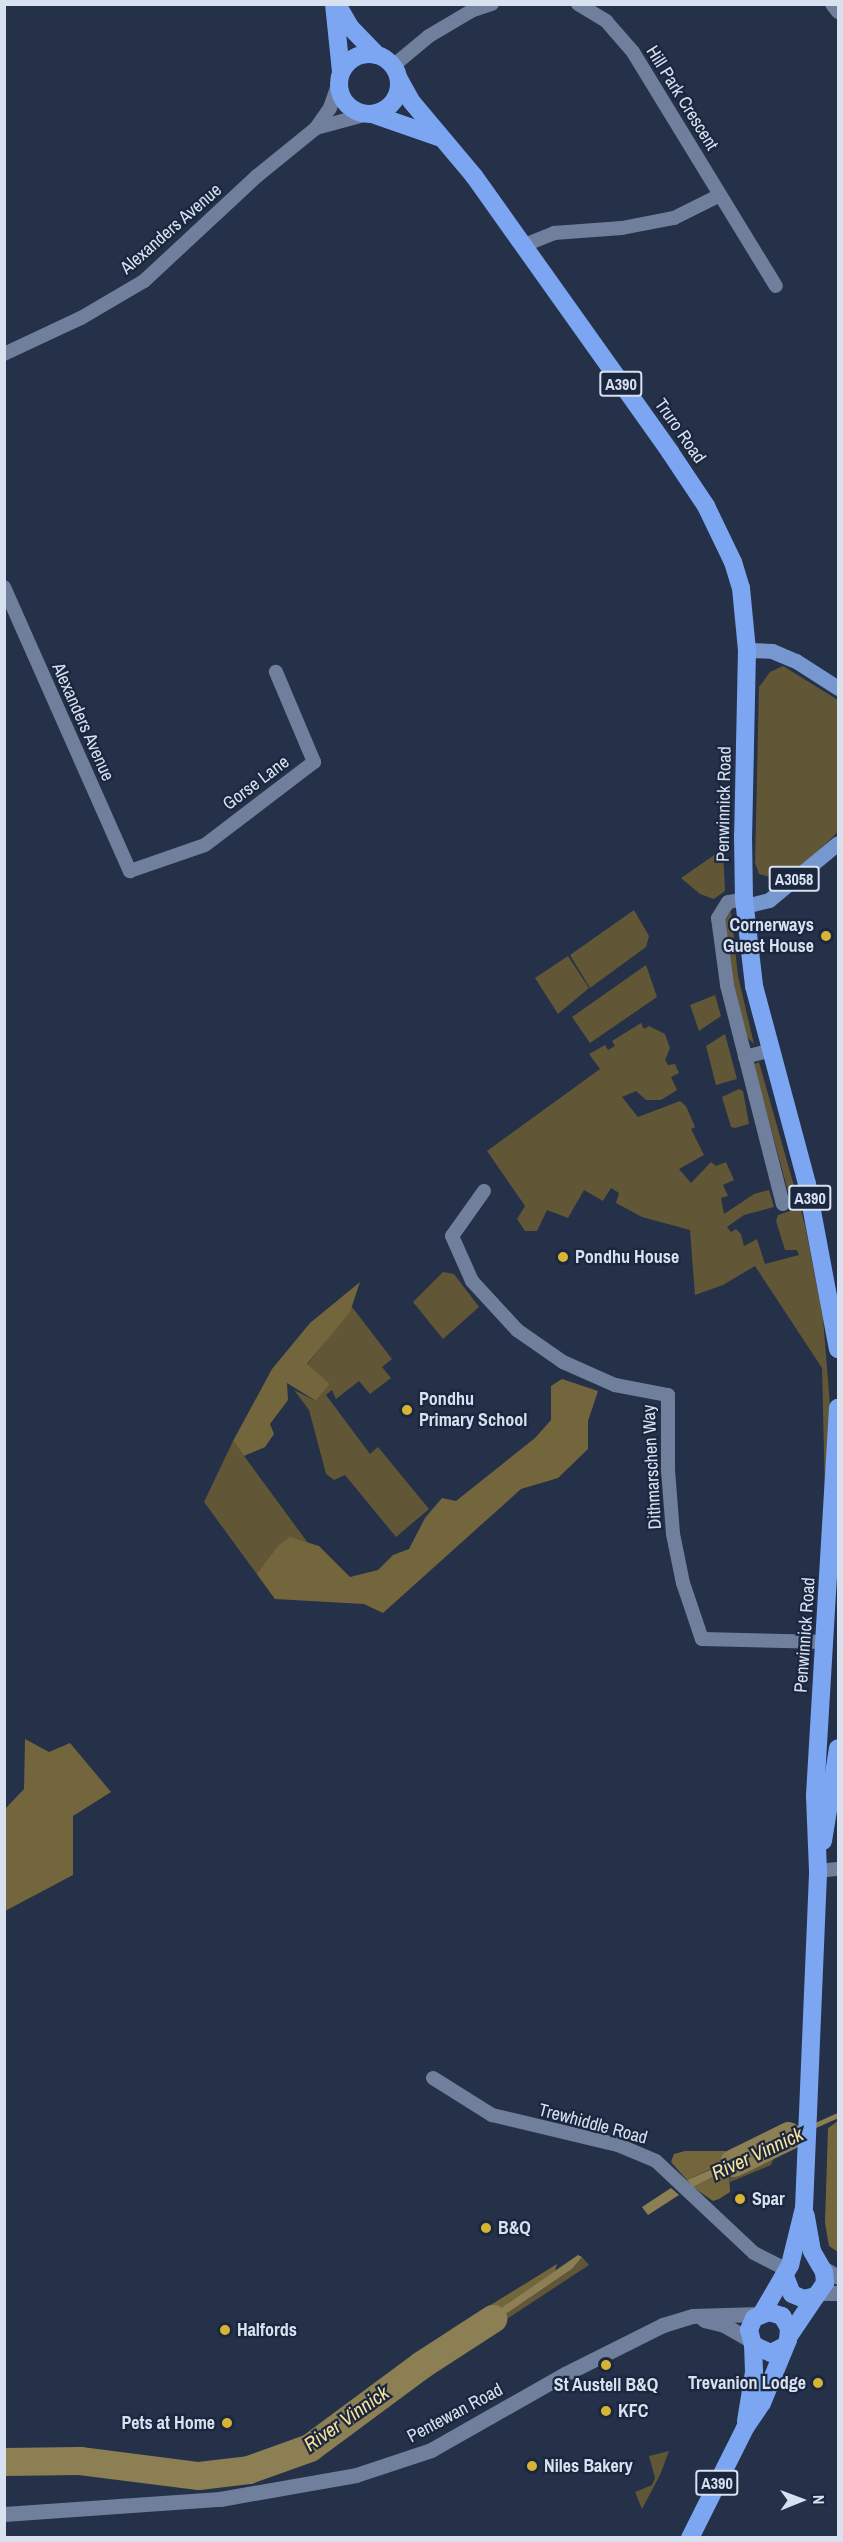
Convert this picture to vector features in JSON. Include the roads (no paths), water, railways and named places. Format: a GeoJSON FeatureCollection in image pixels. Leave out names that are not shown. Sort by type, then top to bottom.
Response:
{"type":"FeatureCollection","features":[{"type":"Feature","properties":{"kind":"highway"},"geometry":{"type":"LineString","coordinates":[[336,4],[350,27],[396,72],[394,102],[369,115]]}},
{"type":"Feature","properties":{"kind":"highway"},"geometry":{"type":"LineString","coordinates":[[336,4],[340,77],[345,103],[369,115],[445,140]]}},
{"type":"Feature","properties":{"kind":"highway"},"geometry":{"type":"LineString","coordinates":[[340,77],[356,57],[377,55]]}},
{"type":"Feature","properties":{"kind":"highway","name":"Truro Road"},"geometry":{"type":"LineString","coordinates":[[396,72],[411,101],[445,140],[522,246],[670,452],[717,525],[741,588],[747,650],[747,711]]}},
{"type":"Feature","properties":{"kind":"highway","name":"Penwinnick Road"},"geometry":{"type":"LineString","coordinates":[[747,711],[744,902],[754,986],[807,1184],[838,1349]]}},
{"type":"Feature","properties":{"kind":"highway","name":"Penwinnick Road"},"geometry":{"type":"LineString","coordinates":[[804,2208],[818,1867],[815,1796],[835,1640],[838,1408]]}},
{"type":"Feature","properties":{"kind":"highway","name":"Penwinnick Road"},"geometry":{"type":"LineString","coordinates":[[818,1867],[832,1802],[838,1753]]}},
{"type":"Feature","properties":{"kind":"highway"},"geometry":{"type":"LineString","coordinates":[[787,2270],[788,2289],[797,2298],[818,2295],[825,2283],[804,2208]]}},
{"type":"Feature","properties":{"kind":"highway"},"geometry":{"type":"LineString","coordinates":[[760,2314],[782,2316],[786,2341],[771,2353],[752,2343],[750,2323],[760,2314],[787,2270],[804,2208]]}},
{"type":"Feature","properties":{"kind":"highway"},"geometry":{"type":"LineString","coordinates":[[787,2270],[802,2259],[819,2264]]}},
{"type":"Feature","properties":{"kind":"highway","name":"A390"},"geometry":{"type":"LineString","coordinates":[[690,2538],[744,2428],[762,2403],[786,2341],[818,2295]]}},
{"type":"Feature","properties":{"kind":"highway","name":"A390"},"geometry":{"type":"LineString","coordinates":[[744,2428],[752,2392],[752,2343]]}},
{"type":"Feature","properties":{"kind":"main road"},"geometry":{"type":"LineString","coordinates":[[747,650],[772,651],[796,661],[838,688]]}},
{"type":"Feature","properties":{"kind":"main road","name":"A3058"},"geometry":{"type":"LineString","coordinates":[[744,902],[769,900],[838,843]]}},
{"type":"Feature","properties":{"kind":"main road"},"geometry":{"type":"LineString","coordinates":[[819,2264],[838,2277]]}},
{"type":"Feature","properties":{"kind":"main road"},"geometry":{"type":"LineString","coordinates":[[818,2295],[838,2293]]}},
{"type":"Feature","properties":{"kind":"main road","name":"Pentewan Road"},"geometry":{"type":"LineString","coordinates":[[4,2514],[220,2499],[356,2475],[431,2451],[565,2374],[663,2325],[693,2316],[760,2314]]}},
{"type":"Feature","properties":{"kind":"main road"},"geometry":{"type":"LineString","coordinates":[[693,2316],[724,2325],[752,2343]]}},
{"type":"Feature","properties":{"kind":"street"},"geometry":{"type":"LineString","coordinates":[[396,72],[429,36],[473,10],[492,4]]}},
{"type":"Feature","properties":{"kind":"street","name":"Hill Park Crescent"},"geometry":{"type":"LineString","coordinates":[[578,4],[606,21],[633,52],[660,90],[720,195],[776,286]]}},
{"type":"Feature","properties":{"kind":"street"},"geometry":{"type":"LineString","coordinates":[[832,4],[838,12]]}},
{"type":"Feature","properties":{"kind":"street","name":"Alexanders Avenue"},"geometry":{"type":"LineString","coordinates":[[4,354],[81,318],[144,281],[257,176],[316,128],[330,108],[340,77]]}},
{"type":"Feature","properties":{"kind":"street","name":"Alexanders Avenue"},"geometry":{"type":"LineString","coordinates":[[316,128],[369,115]]}},
{"type":"Feature","properties":{"kind":"street"},"geometry":{"type":"LineString","coordinates":[[522,246],[554,232],[622,228],[674,218],[720,195]]}},
{"type":"Feature","properties":{"kind":"street","name":"Alexanders Avenue"},"geometry":{"type":"LineString","coordinates":[[6,596],[130,871]]}},
{"type":"Feature","properties":{"kind":"street","name":"Gorse Lane"},"geometry":{"type":"LineString","coordinates":[[130,871],[205,845],[314,762],[276,672]]}},
{"type":"Feature","properties":{"kind":"street"},"geometry":{"type":"LineString","coordinates":[[744,902],[728,902],[718,918],[727,981],[783,1204]]}},
{"type":"Feature","properties":{"kind":"street"},"geometry":{"type":"LineString","coordinates":[[745,1057],[771,1050]]}},
{"type":"Feature","properties":{"kind":"street","name":"Dithmarschen Way"},"geometry":{"type":"LineString","coordinates":[[484,1191],[452,1236],[472,1281],[517,1330],[563,1362],[615,1385],[668,1395],[668,1470],[673,1534],[683,1583],[702,1639],[835,1640]]}},
{"type":"Feature","properties":{"kind":"street"},"geometry":{"type":"LineString","coordinates":[[818,1867],[838,1869]]}},
{"type":"Feature","properties":{"kind":"street","name":"Trewhiddle Road"},"geometry":{"type":"LineString","coordinates":[[433,2078],[492,2115],[634,2150],[680,2180],[754,2253],[787,2270]]}},
{"type":"Feature","properties":{"kind":"water"},"geometry":{"type":"Polygon","coordinates":[[[769,2144],[771,2148],[693,2187],[687,2180],[769,2144]]]}},
{"type":"Feature","properties":{"kind":"water"},"geometry":{"type":"Polygon","coordinates":[[[671,2188],[679,2195],[648,2215],[642,2207],[671,2188]]]}},
{"type":"Feature","properties":{"kind":"water"},"geometry":{"type":"Polygon","coordinates":[[[578,2255],[582,2257],[572,2269],[463,2343],[459,2337],[578,2255]]]}},
{"type":"Feature","properties":{"kind":"waterway","name":"River Vinnick"},"geometry":{"type":"LineString","coordinates":[[811,2127],[838,2115]]}},
{"type":"Feature","properties":{"kind":"waterway","name":"River Vinnick"},"geometry":{"type":"LineString","coordinates":[[789,2136],[803,2130]]}},
{"type":"Feature","properties":{"kind":"waterway","name":"River Vinnick"},"geometry":{"type":"LineString","coordinates":[[734,2163],[789,2136]]}},
{"type":"Feature","properties":{"kind":"waterway","name":"River Vinnick"},"geometry":{"type":"LineString","coordinates":[[4,2462],[80,2461],[199,2476],[249,2470],[310,2448],[422,2365],[493,2319]]}},
{"type":"Feature","properties":{"kind":"place","name":"Cornerways Guest House"},"geometry":{"type":"Point","coordinates":[826,936]}},
{"type":"Feature","properties":{"kind":"place","name":"Pondhu House"},"geometry":{"type":"Point","coordinates":[563,1257]}},
{"type":"Feature","properties":{"kind":"place","name":"Pondhu Primary School"},"geometry":{"type":"Point","coordinates":[407,1410]}},
{"type":"Feature","properties":{"kind":"place","name":"Spar"},"geometry":{"type":"Point","coordinates":[740,2199]}},
{"type":"Feature","properties":{"kind":"place","name":"B&Q"},"geometry":{"type":"Point","coordinates":[486,2228]}},
{"type":"Feature","properties":{"kind":"place","name":"Halfords"},"geometry":{"type":"Point","coordinates":[225,2330]}},
{"type":"Feature","properties":{"kind":"place","name":"St Austell B&Q"},"geometry":{"type":"Point","coordinates":[606,2365]}},
{"type":"Feature","properties":{"kind":"place","name":"Trevanion Lodge"},"geometry":{"type":"Point","coordinates":[818,2383]}},
{"type":"Feature","properties":{"kind":"place","name":"KFC"},"geometry":{"type":"Point","coordinates":[606,2411]}},
{"type":"Feature","properties":{"kind":"place","name":"Pets at Home"},"geometry":{"type":"Point","coordinates":[227,2423]}},
{"type":"Feature","properties":{"kind":"place","name":"Niles Bakery"},"geometry":{"type":"Point","coordinates":[532,2466]}}]}
